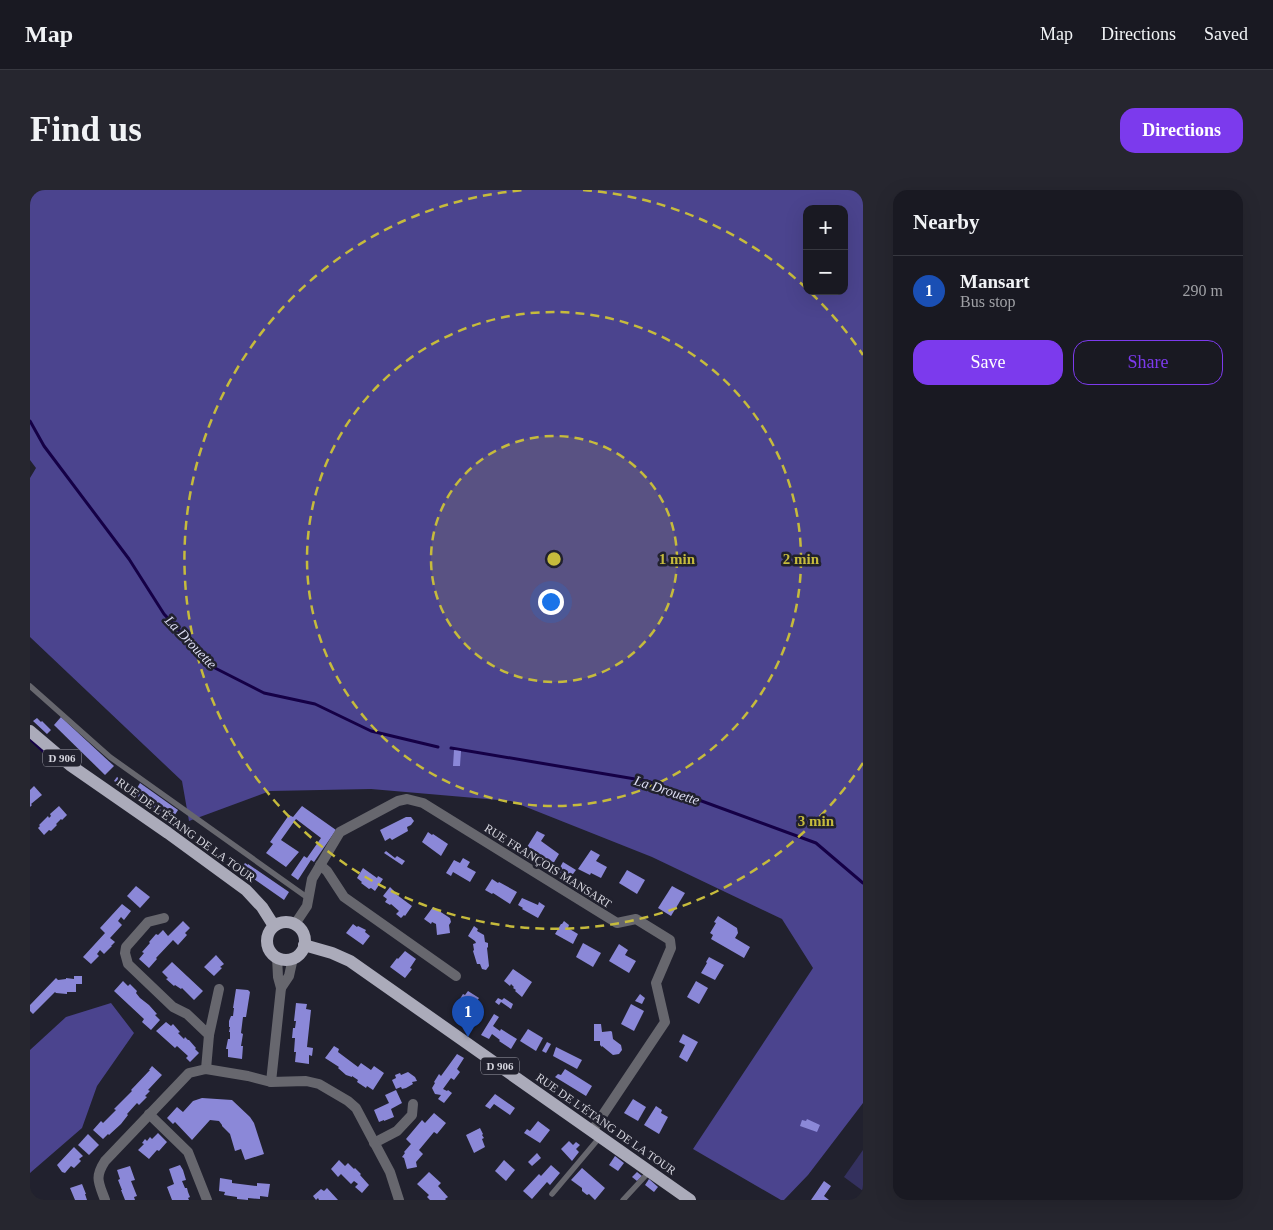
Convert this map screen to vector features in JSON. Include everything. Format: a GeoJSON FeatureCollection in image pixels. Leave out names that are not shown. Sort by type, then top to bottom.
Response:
{"type":"FeatureCollection","features":[{"type":"Feature","properties":{"kind":"main road","name":"RUE DE L'ÉTANG DE LA TOUR"},"geometry":{"type":"LineString","coordinates":[[30,731],[70,765],[246,890],[262,907],[274,926]]}},
{"type":"Feature","properties":{"kind":"main road"},"geometry":{"type":"LineString","coordinates":[[284,922],[295,924],[303,933],[304,945],[302,950],[293,958],[284,959],[277,957],[272,953],[267,942],[270,930],[284,922]]}},
{"type":"Feature","properties":{"kind":"main road","name":"RUE DE L'ÉTANG DE LA TOUR"},"geometry":{"type":"LineString","coordinates":[[304,945],[332,953],[350,961],[690,1200]]}},
{"type":"Feature","properties":{"kind":"street","name":"RUE FRANÇOIS MANSART"},"geometry":{"type":"LineString","coordinates":[[295,924],[307,906],[312,879],[340,832],[398,802],[408,799],[423,803],[617,923],[636,920],[670,940],[671,948],[656,984],[664,1022],[596,1134]]}},
{"type":"Feature","properties":{"kind":"street"},"geometry":{"type":"LineString","coordinates":[[320,865],[327,871],[344,897],[456,976]]}},
{"type":"Feature","properties":{"kind":"street"},"geometry":{"type":"LineString","coordinates":[[164,918],[148,922],[126,947],[125,953],[128,964],[173,1007],[187,1014],[209,1035]]}},
{"type":"Feature","properties":{"kind":"street"},"geometry":{"type":"LineString","coordinates":[[271,1082],[281,988],[278,977],[277,957]]}},
{"type":"Feature","properties":{"kind":"street"},"geometry":{"type":"LineString","coordinates":[[281,988],[288,976],[293,958]]}},
{"type":"Feature","properties":{"kind":"street"},"geometry":{"type":"LineString","coordinates":[[206,1069],[209,1035],[218,989]]}},
{"type":"Feature","properties":{"kind":"street"},"geometry":{"type":"LineString","coordinates":[[105,1200],[99,1182],[99,1170],[105,1161],[189,1074],[206,1069],[271,1082],[306,1081],[319,1084],[348,1101],[356,1108],[390,1172],[399,1200]]}},
{"type":"Feature","properties":{"kind":"street"},"geometry":{"type":"LineString","coordinates":[[374,1143],[397,1132],[412,1115],[413,1104]]}},
{"type":"Feature","properties":{"kind":"street"},"geometry":{"type":"LineString","coordinates":[[149,1114],[188,1152],[207,1200]]}},
{"type":"Feature","properties":{"kind":"lane"},"geometry":{"type":"LineString","coordinates":[[30,686],[110,757],[308,898]]}},
{"type":"Feature","properties":{"kind":"lane"},"geometry":{"type":"LineString","coordinates":[[552,1194],[596,1134]]}},
{"type":"Feature","properties":{"kind":"lane"},"geometry":{"type":"LineString","coordinates":[[623,1200],[649,1172]]}},
{"type":"Feature","properties":{"kind":"shaded area"},"geometry":{"type":"Polygon","coordinates":[[[30,190],[863,190],[863,1103],[808,1175],[784,1200],[781,1200],[693,1149],[813,968],[782,919],[652,857],[511,801],[371,789],[270,791],[189,821],[182,781],[30,637],[30,478],[36,468],[30,460],[30,190]]]}},
{"type":"Feature","properties":{"kind":"shaded area"},"geometry":{"type":"Polygon","coordinates":[[[111,1003],[134,1033],[97,1086],[82,1128],[30,1173],[30,1050],[66,1017],[111,1003]]]}},
{"type":"Feature","properties":{"kind":"shaded area"},"geometry":{"type":"Polygon","coordinates":[[[863,1150],[863,1191],[844,1177],[863,1150]]]}},
{"type":"Feature","properties":{"kind":"building"},"geometry":{"type":"Polygon","coordinates":[[[61,717],[114,766],[105,775],[54,725],[61,717]]]}},
{"type":"Feature","properties":{"kind":"building"},"geometry":{"type":"Polygon","coordinates":[[[37,718],[51,730],[47,734],[33,721],[37,718]]]}},
{"type":"Feature","properties":{"kind":"building"},"geometry":{"type":"Polygon","coordinates":[[[454,750],[461,751],[460,766],[453,766],[454,750]]]}},
{"type":"Feature","properties":{"kind":"building"},"geometry":{"type":"Polygon","coordinates":[[[117,777],[125,782],[122,786],[114,781],[117,777]]]}},
{"type":"Feature","properties":{"kind":"building"},"geometry":{"type":"Polygon","coordinates":[[[140,783],[178,810],[171,821],[133,795],[140,783]]]}},
{"type":"Feature","properties":{"kind":"building"},"geometry":{"type":"Polygon","coordinates":[[[34,786],[42,795],[30,807],[30,790],[34,786]]]}},
{"type":"Feature","properties":{"kind":"building"},"geometry":{"type":"Polygon","coordinates":[[[59,806],[67,815],[51,831],[49,830],[44,835],[38,828],[39,825],[48,816],[49,818],[50,814],[59,806]]]}},
{"type":"Feature","properties":{"kind":"building"},"geometry":{"type":"Polygon","coordinates":[[[302,806],[336,830],[314,862],[311,860],[298,880],[291,875],[304,856],[307,858],[321,838],[296,819],[281,840],[299,852],[286,867],[266,853],[273,844],[270,842],[289,815],[293,817],[302,806]]]}},
{"type":"Feature","properties":{"kind":"building"},"geometry":{"type":"Polygon","coordinates":[[[406,817],[411,817],[414,821],[407,827],[408,831],[392,840],[390,838],[385,841],[380,830],[406,817]]]}},
{"type":"Feature","properties":{"kind":"building"},"geometry":{"type":"Polygon","coordinates":[[[537,831],[545,835],[541,841],[559,854],[553,864],[527,847],[537,831]]]}},
{"type":"Feature","properties":{"kind":"building"},"geometry":{"type":"Polygon","coordinates":[[[428,832],[448,844],[441,856],[422,842],[428,832]]]}},
{"type":"Feature","properties":{"kind":"building"},"geometry":{"type":"Polygon","coordinates":[[[591,850],[600,855],[596,861],[607,867],[601,878],[578,869],[591,850]]]}},
{"type":"Feature","properties":{"kind":"building"},"geometry":{"type":"Polygon","coordinates":[[[386,851],[395,858],[397,856],[405,861],[402,865],[384,853],[386,851]]]}},
{"type":"Feature","properties":{"kind":"building"},"geometry":{"type":"Polygon","coordinates":[[[463,858],[470,862],[467,867],[476,872],[470,882],[453,872],[451,876],[446,873],[454,860],[460,863],[463,858]]]}},
{"type":"Feature","properties":{"kind":"building"},"geometry":{"type":"Polygon","coordinates":[[[563,862],[576,870],[570,878],[558,871],[563,862]]]}},
{"type":"Feature","properties":{"kind":"building"},"geometry":{"type":"Polygon","coordinates":[[[245,863],[289,892],[284,900],[247,874],[248,872],[242,867],[245,863]]]}},
{"type":"Feature","properties":{"kind":"building"},"geometry":{"type":"Polygon","coordinates":[[[363,868],[377,878],[378,876],[383,879],[375,891],[371,888],[369,889],[357,878],[363,868]]]}},
{"type":"Feature","properties":{"kind":"building"},"geometry":{"type":"Polygon","coordinates":[[[627,870],[645,880],[637,894],[619,883],[627,870]]]}},
{"type":"Feature","properties":{"kind":"building"},"geometry":{"type":"Polygon","coordinates":[[[492,879],[517,892],[510,904],[485,890],[492,879]]]}},
{"type":"Feature","properties":{"kind":"building"},"geometry":{"type":"Polygon","coordinates":[[[136,886],[150,897],[140,908],[127,896],[136,886]]]}},
{"type":"Feature","properties":{"kind":"building"},"geometry":{"type":"Polygon","coordinates":[[[672,886],[685,893],[671,916],[658,908],[672,886]]]}},
{"type":"Feature","properties":{"kind":"building"},"geometry":{"type":"Polygon","coordinates":[[[390,887],[393,892],[412,906],[405,916],[401,918],[396,914],[399,911],[391,904],[385,902],[387,899],[383,896],[390,887]]]}},
{"type":"Feature","properties":{"kind":"building"},"geometry":{"type":"Polygon","coordinates":[[[522,898],[538,905],[539,902],[545,906],[538,918],[518,905],[522,898]]]}},
{"type":"Feature","properties":{"kind":"building"},"geometry":{"type":"Polygon","coordinates":[[[122,904],[131,911],[124,920],[121,917],[118,921],[122,925],[110,938],[115,942],[104,954],[100,950],[97,954],[99,956],[91,964],[83,957],[105,933],[100,928],[122,904]]]}},
{"type":"Feature","properties":{"kind":"building"},"geometry":{"type":"Polygon","coordinates":[[[433,907],[450,918],[450,933],[437,935],[436,924],[432,922],[431,924],[424,919],[433,907]]]}},
{"type":"Feature","properties":{"kind":"building"},"geometry":{"type":"Polygon","coordinates":[[[718,916],[737,928],[738,933],[735,938],[750,947],[744,958],[711,939],[713,935],[710,933],[718,916]]]}},
{"type":"Feature","properties":{"kind":"building"},"geometry":{"type":"Polygon","coordinates":[[[183,921],[190,928],[185,933],[187,935],[178,945],[173,940],[149,968],[139,959],[156,934],[158,935],[163,930],[168,936],[183,921]]]}},
{"type":"Feature","properties":{"kind":"building"},"geometry":{"type":"Polygon","coordinates":[[[564,921],[569,925],[568,928],[578,934],[573,944],[555,934],[564,921]]]}},
{"type":"Feature","properties":{"kind":"building"},"geometry":{"type":"Polygon","coordinates":[[[353,924],[366,930],[365,932],[370,936],[363,945],[346,933],[353,924]]]}},
{"type":"Feature","properties":{"kind":"building"},"geometry":{"type":"Polygon","coordinates":[[[474,926],[478,929],[477,931],[484,935],[485,942],[488,943],[489,966],[486,970],[482,969],[480,964],[477,964],[473,951],[473,944],[476,943],[468,936],[474,926]]]}},
{"type":"Feature","properties":{"kind":"building"},"geometry":{"type":"Polygon","coordinates":[[[583,943],[601,953],[593,967],[576,957],[583,943]]]}},
{"type":"Feature","properties":{"kind":"building"},"geometry":{"type":"Polygon","coordinates":[[[619,944],[628,950],[625,955],[636,961],[629,973],[609,961],[619,944]]]}},
{"type":"Feature","properties":{"kind":"building"},"geometry":{"type":"Polygon","coordinates":[[[405,951],[416,959],[410,968],[412,969],[405,978],[390,967],[405,951]]]}},
{"type":"Feature","properties":{"kind":"building"},"geometry":{"type":"Polygon","coordinates":[[[216,955],[224,964],[214,976],[204,967],[216,955]]]}},
{"type":"Feature","properties":{"kind":"building"},"geometry":{"type":"Polygon","coordinates":[[[709,957],[724,965],[715,980],[701,973],[709,957]]]}},
{"type":"Feature","properties":{"kind":"building"},"geometry":{"type":"Polygon","coordinates":[[[172,962],[203,991],[194,1000],[182,988],[174,986],[166,979],[168,978],[162,972],[172,962]]]}},
{"type":"Feature","properties":{"kind":"building"},"geometry":{"type":"Polygon","coordinates":[[[513,969],[532,982],[522,997],[511,984],[510,986],[504,981],[513,969]]]}},
{"type":"Feature","properties":{"kind":"building"},"geometry":{"type":"Polygon","coordinates":[[[74,976],[82,976],[82,984],[76,984],[76,992],[67,992],[67,994],[55,992],[33,1014],[30,1011],[30,1005],[56,978],[58,980],[74,979],[74,976]]]}},
{"type":"Feature","properties":{"kind":"building"},"geometry":{"type":"Polygon","coordinates":[[[123,981],[128,986],[130,984],[137,991],[136,993],[140,998],[157,1014],[155,1015],[160,1020],[151,1030],[142,1022],[144,1019],[114,991],[123,981]]]}},
{"type":"Feature","properties":{"kind":"building"},"geometry":{"type":"Polygon","coordinates":[[[696,981],[708,988],[699,1004],[687,997],[696,981]]]}},
{"type":"Feature","properties":{"kind":"building"},"geometry":{"type":"Polygon","coordinates":[[[236,989],[248,990],[250,992],[241,1033],[243,1034],[241,1046],[243,1046],[242,1059],[228,1057],[228,1049],[226,1049],[228,1039],[230,1039],[229,1021],[231,1016],[233,1016],[236,989]]]}},
{"type":"Feature","properties":{"kind":"building"},"geometry":{"type":"Polygon","coordinates":[[[468,991],[479,998],[464,1020],[453,1013],[460,1003],[458,1002],[463,994],[465,995],[468,991]]]}},
{"type":"Feature","properties":{"kind":"building"},"geometry":{"type":"Polygon","coordinates":[[[640,994],[645,998],[642,1004],[635,1001],[640,994]]]}},
{"type":"Feature","properties":{"kind":"building"},"geometry":{"type":"Polygon","coordinates":[[[498,998],[502,1000],[504,998],[513,1004],[511,1009],[501,1002],[499,1005],[495,1002],[498,998]]]}},
{"type":"Feature","properties":{"kind":"building"},"geometry":{"type":"Polygon","coordinates":[[[296,1003],[307,1004],[306,1009],[311,1010],[307,1047],[313,1048],[312,1056],[309,1055],[309,1064],[295,1062],[295,1038],[292,1038],[296,1021],[294,1021],[296,1003]]]}},
{"type":"Feature","properties":{"kind":"building"},"geometry":{"type":"Polygon","coordinates":[[[631,1004],[644,1011],[634,1031],[621,1024],[631,1004]]]}},
{"type":"Feature","properties":{"kind":"building"},"geometry":{"type":"Polygon","coordinates":[[[494,1014],[499,1017],[493,1026],[517,1039],[511,1049],[492,1034],[489,1039],[481,1035],[494,1014]]]}},
{"type":"Feature","properties":{"kind":"building"},"geometry":{"type":"Polygon","coordinates":[[[166,1022],[171,1026],[173,1024],[180,1032],[178,1033],[184,1039],[185,1037],[189,1040],[199,1053],[190,1062],[186,1058],[188,1056],[177,1046],[175,1048],[156,1031],[166,1022]]]}},
{"type":"Feature","properties":{"kind":"building"},"geometry":{"type":"Polygon","coordinates":[[[594,1024],[601,1024],[602,1032],[612,1032],[613,1039],[621,1045],[622,1050],[619,1054],[613,1055],[600,1045],[600,1041],[594,1041],[594,1024]]]}},
{"type":"Feature","properties":{"kind":"building"},"geometry":{"type":"Polygon","coordinates":[[[528,1029],[543,1038],[536,1051],[520,1041],[528,1029]]]}},
{"type":"Feature","properties":{"kind":"building"},"geometry":{"type":"Polygon","coordinates":[[[683,1034],[698,1042],[687,1062],[679,1057],[685,1045],[679,1042],[683,1034]]]}},
{"type":"Feature","properties":{"kind":"building"},"geometry":{"type":"Polygon","coordinates":[[[547,1042],[551,1044],[546,1053],[542,1051],[547,1042]]]}},
{"type":"Feature","properties":{"kind":"building"},"geometry":{"type":"Polygon","coordinates":[[[334,1046],[339,1049],[338,1052],[358,1067],[361,1063],[371,1070],[374,1066],[384,1073],[373,1090],[357,1082],[358,1080],[352,1076],[346,1075],[339,1067],[325,1058],[334,1046]]]}},
{"type":"Feature","properties":{"kind":"building"},"geometry":{"type":"Polygon","coordinates":[[[556,1047],[582,1060],[577,1069],[553,1056],[556,1047]]]}},
{"type":"Feature","properties":{"kind":"building"},"geometry":{"type":"Polygon","coordinates":[[[457,1054],[464,1058],[457,1069],[460,1072],[454,1080],[451,1078],[443,1089],[452,1093],[444,1103],[438,1099],[441,1095],[435,1094],[432,1088],[439,1074],[441,1076],[457,1054]]]}},
{"type":"Feature","properties":{"kind":"building"},"geometry":{"type":"Polygon","coordinates":[[[152,1066],[162,1075],[148,1090],[150,1091],[145,1096],[147,1097],[139,1105],[137,1103],[121,1124],[103,1139],[93,1130],[101,1121],[103,1123],[116,1110],[114,1109],[132,1091],[152,1066]]]}},
{"type":"Feature","properties":{"kind":"building"},"geometry":{"type":"Polygon","coordinates":[[[565,1069],[592,1086],[586,1096],[555,1077],[558,1074],[561,1075],[565,1069]]]}},
{"type":"Feature","properties":{"kind":"building"},"geometry":{"type":"Polygon","coordinates":[[[408,1072],[417,1081],[412,1082],[413,1084],[406,1088],[396,1089],[392,1080],[396,1078],[395,1075],[408,1072]]]}},
{"type":"Feature","properties":{"kind":"building"},"geometry":{"type":"Polygon","coordinates":[[[396,1090],[402,1103],[391,1109],[394,1117],[379,1122],[374,1110],[389,1103],[385,1095],[396,1090]]]}},
{"type":"Feature","properties":{"kind":"building"},"geometry":{"type":"Polygon","coordinates":[[[495,1094],[515,1108],[510,1115],[494,1104],[490,1109],[485,1106],[495,1094]]]}},
{"type":"Feature","properties":{"kind":"building"},"geometry":{"type":"Polygon","coordinates":[[[202,1098],[232,1100],[254,1123],[264,1154],[245,1160],[241,1149],[235,1151],[230,1134],[219,1121],[210,1120],[192,1140],[175,1122],[173,1124],[167,1118],[177,1107],[183,1112],[193,1101],[202,1098]]]}},
{"type":"Feature","properties":{"kind":"building"},"geometry":{"type":"Polygon","coordinates":[[[633,1099],[646,1107],[638,1121],[624,1113],[633,1099]]]}},
{"type":"Feature","properties":{"kind":"building"},"geometry":{"type":"Polygon","coordinates":[[[656,1106],[662,1110],[661,1113],[668,1117],[659,1134],[644,1125],[656,1106]]]}},
{"type":"Feature","properties":{"kind":"building"},"geometry":{"type":"Polygon","coordinates":[[[434,1113],[446,1123],[437,1134],[434,1132],[419,1150],[423,1154],[416,1162],[417,1167],[407,1169],[402,1157],[411,1144],[406,1139],[422,1120],[425,1123],[434,1113]]]}},
{"type":"Feature","properties":{"kind":"building"},"geometry":{"type":"Polygon","coordinates":[[[807,1119],[820,1125],[817,1132],[800,1126],[802,1120],[806,1121],[807,1119]]]}},
{"type":"Feature","properties":{"kind":"building"},"geometry":{"type":"Polygon","coordinates":[[[538,1121],[550,1130],[540,1143],[524,1133],[527,1129],[530,1131],[538,1121]]]}},
{"type":"Feature","properties":{"kind":"building"},"geometry":{"type":"Polygon","coordinates":[[[480,1128],[485,1147],[474,1153],[466,1135],[480,1128]]]}},
{"type":"Feature","properties":{"kind":"building"},"geometry":{"type":"Polygon","coordinates":[[[158,1133],[167,1142],[149,1159],[138,1150],[144,1144],[142,1143],[145,1139],[147,1141],[150,1137],[152,1139],[158,1133]]]}},
{"type":"Feature","properties":{"kind":"building"},"geometry":{"type":"Polygon","coordinates":[[[88,1134],[99,1145],[89,1155],[78,1145],[88,1134]]]}},
{"type":"Feature","properties":{"kind":"building"},"geometry":{"type":"Polygon","coordinates":[[[569,1141],[573,1145],[576,1142],[580,1145],[576,1149],[579,1152],[572,1161],[561,1149],[569,1141]]]}},
{"type":"Feature","properties":{"kind":"building"},"geometry":{"type":"Polygon","coordinates":[[[74,1147],[83,1156],[79,1159],[81,1161],[74,1168],[71,1166],[65,1173],[62,1172],[57,1165],[74,1147]]]}},
{"type":"Feature","properties":{"kind":"building"},"geometry":{"type":"Polygon","coordinates":[[[537,1153],[541,1158],[532,1166],[528,1162],[537,1153]]]}},
{"type":"Feature","properties":{"kind":"building"},"geometry":{"type":"Polygon","coordinates":[[[615,1156],[624,1163],[618,1171],[609,1165],[615,1156]]]}},
{"type":"Feature","properties":{"kind":"building"},"geometry":{"type":"Polygon","coordinates":[[[339,1160],[345,1166],[348,1163],[355,1168],[369,1185],[362,1193],[355,1187],[358,1184],[354,1181],[351,1184],[341,1174],[338,1177],[331,1169],[339,1160]]]}},
{"type":"Feature","properties":{"kind":"building"},"geometry":{"type":"Polygon","coordinates":[[[504,1160],[515,1170],[506,1181],[495,1171],[504,1160]]]}},
{"type":"Feature","properties":{"kind":"building"},"geometry":{"type":"Polygon","coordinates":[[[180,1165],[186,1180],[182,1181],[185,1188],[187,1188],[189,1200],[172,1200],[167,1187],[174,1184],[169,1169],[180,1165]]]}},
{"type":"Feature","properties":{"kind":"building"},"geometry":{"type":"Polygon","coordinates":[[[551,1165],[560,1173],[550,1185],[547,1182],[532,1199],[523,1191],[539,1174],[541,1176],[551,1165]]]}},
{"type":"Feature","properties":{"kind":"building"},"geometry":{"type":"Polygon","coordinates":[[[130,1166],[135,1180],[131,1181],[137,1196],[134,1197],[135,1200],[125,1200],[118,1180],[120,1179],[117,1170],[130,1166]]]}},
{"type":"Feature","properties":{"kind":"building"},"geometry":{"type":"Polygon","coordinates":[[[582,1168],[605,1188],[595,1200],[571,1180],[582,1168]]]}},
{"type":"Feature","properties":{"kind":"building"},"geometry":{"type":"Polygon","coordinates":[[[429,1172],[441,1183],[438,1186],[448,1197],[446,1200],[430,1200],[427,1197],[429,1195],[417,1184],[429,1172]]]}},
{"type":"Feature","properties":{"kind":"building"},"geometry":{"type":"Polygon","coordinates":[[[637,1172],[642,1176],[637,1181],[632,1177],[637,1172]]]}},
{"type":"Feature","properties":{"kind":"building"},"geometry":{"type":"Polygon","coordinates":[[[220,1178],[232,1180],[232,1183],[257,1186],[257,1183],[270,1184],[268,1197],[260,1196],[260,1199],[248,1198],[248,1200],[224,1195],[225,1192],[219,1191],[220,1178]]]}},
{"type":"Feature","properties":{"kind":"building"},"geometry":{"type":"Polygon","coordinates":[[[649,1179],[658,1187],[654,1192],[645,1185],[649,1179]]]}},
{"type":"Feature","properties":{"kind":"building"},"geometry":{"type":"Polygon","coordinates":[[[824,1181],[831,1186],[824,1196],[829,1200],[811,1200],[824,1181]]]}},
{"type":"Feature","properties":{"kind":"building"},"geometry":{"type":"Polygon","coordinates":[[[82,1184],[87,1200],[75,1200],[70,1188],[82,1184]]]}},
{"type":"Feature","properties":{"kind":"building"},"geometry":{"type":"Polygon","coordinates":[[[327,1188],[338,1200],[319,1200],[318,1198],[316,1200],[313,1196],[321,1189],[324,1191],[327,1188]]]}},
{"type":"Feature","properties":{"kind":"waterway","name":"La Drouette"},"geometry":{"type":"LineString","coordinates":[[30,421],[44,446],[129,559],[164,614],[213,667],[264,693],[315,704],[371,731],[438,747]]}},
{"type":"Feature","properties":{"kind":"waterway"},"geometry":{"type":"LineString","coordinates":[[30,739],[44,752]]}},
{"type":"Feature","properties":{"kind":"waterway","name":"La Drouette"},"geometry":{"type":"LineString","coordinates":[[451,748],[647,781],[816,843],[863,883]]}},
{"type":"Feature","properties":{"kind":"place","name":"Mansart"},"geometry":{"type":"Point","coordinates":[468,1037]}}]}
